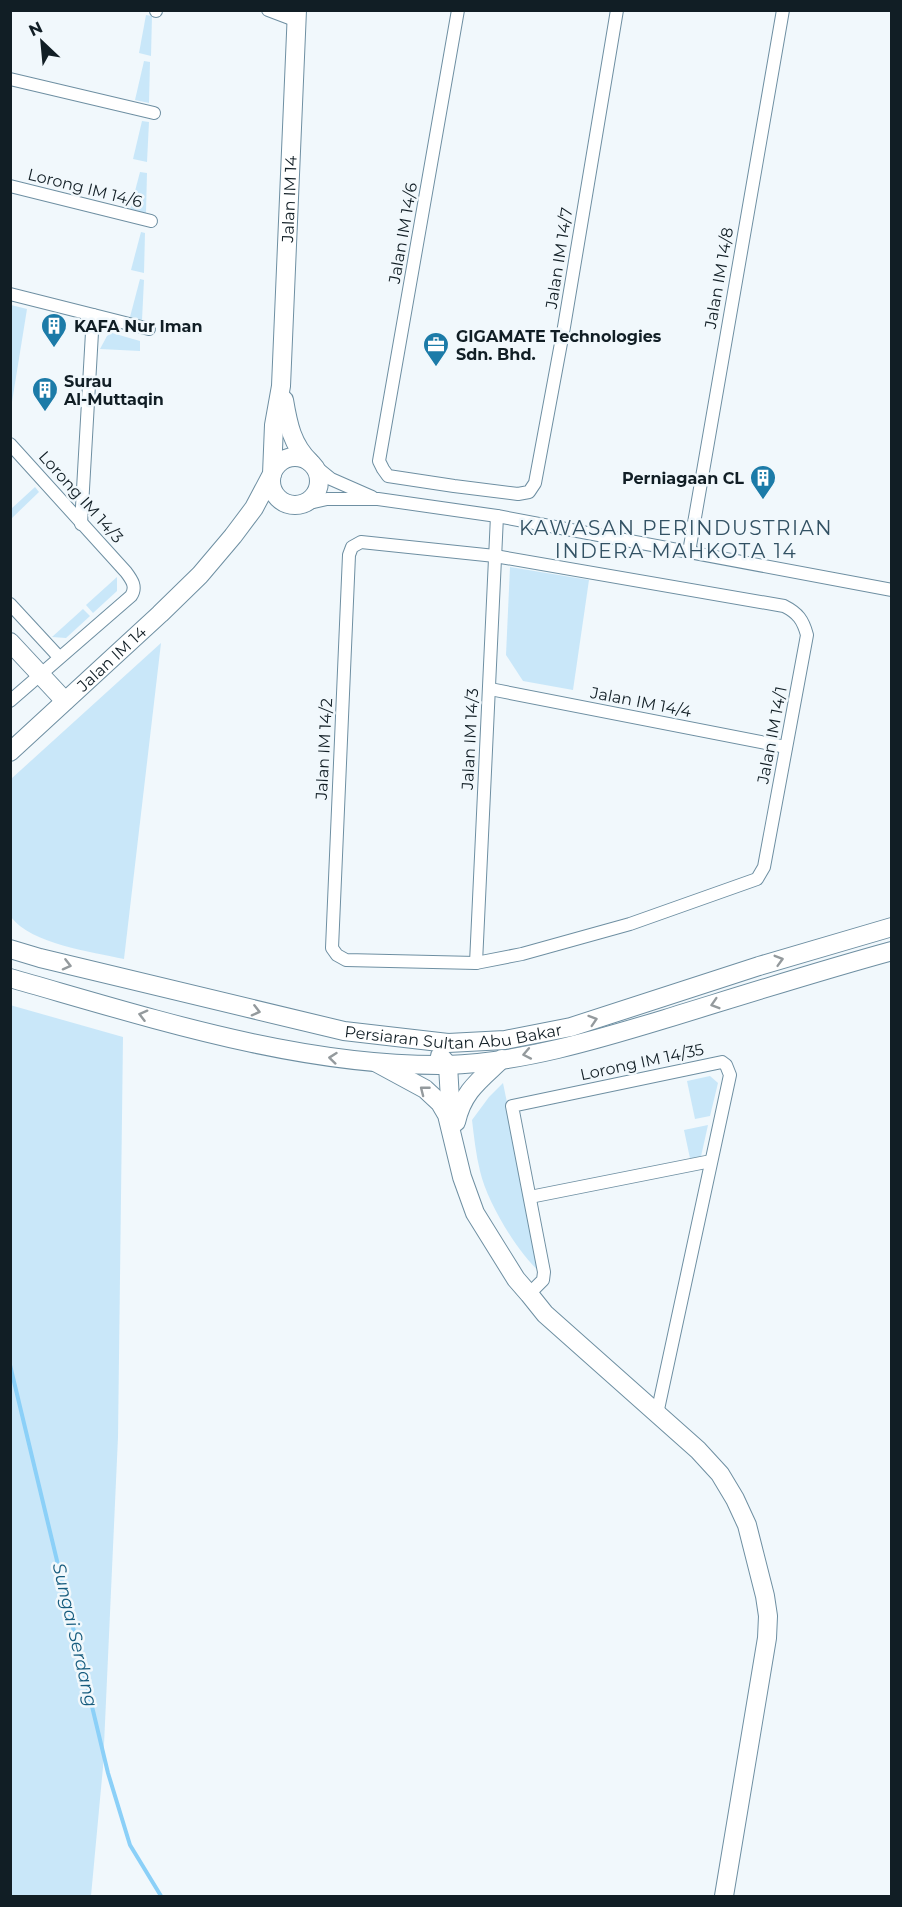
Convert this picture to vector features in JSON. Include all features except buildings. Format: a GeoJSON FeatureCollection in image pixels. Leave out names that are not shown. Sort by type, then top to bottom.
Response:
{"type":"FeatureCollection","features":[{"type":"Feature","properties":{"kind":"street"},"geometry":{"type":"LineString","coordinates":[[268,10],[297,16]]}},
{"type":"Feature","properties":{"kind":"street","name":"Jalan IM 14/6"},"geometry":{"type":"LineString","coordinates":[[379,461],[458,10]]}},
{"type":"Feature","properties":{"kind":"street","name":"Jalan IM 14/7"},"geometry":{"type":"LineString","coordinates":[[379,461],[388,476],[454,486],[518,494],[529,492],[535,483],[564,327],[616,10]]}},
{"type":"Feature","properties":{"kind":"street","name":"Jalan IM 14/8"},"geometry":{"type":"LineString","coordinates":[[689,552],[783,10]]}},
{"type":"Feature","properties":{"kind":"street","name":"Jalan IM 14"},"geometry":{"type":"LineString","coordinates":[[281,386],[297,16]]}},
{"type":"Feature","properties":{"kind":"street"},"geometry":{"type":"LineString","coordinates":[[10,79],[154,113]]}},
{"type":"Feature","properties":{"kind":"street","name":"Lorong IM 14/6"},"geometry":{"type":"LineString","coordinates":[[10,186],[151,221]]}},
{"type":"Feature","properties":{"kind":"street"},"geometry":{"type":"LineString","coordinates":[[10,294],[149,329]]}},
{"type":"Feature","properties":{"kind":"street"},"geometry":{"type":"LineString","coordinates":[[81,524],[93,315]]}},
{"type":"Feature","properties":{"kind":"street"},"geometry":{"type":"LineString","coordinates":[[281,386],[274,425],[271,483],[277,498],[292,506],[300,506],[321,499],[378,499],[497,516],[891,590]]}},
{"type":"Feature","properties":{"kind":"street"},"geometry":{"type":"LineString","coordinates":[[281,386],[289,427],[298,447],[319,475],[320,483],[314,497],[300,506]]}},
{"type":"Feature","properties":{"kind":"street","name":"Lorong IM 14/3"},"geometry":{"type":"LineString","coordinates":[[10,444],[126,572],[134,585],[131,596],[59,657]]}},
{"type":"Feature","properties":{"kind":"street"},"geometry":{"type":"LineString","coordinates":[[272,474],[281,462],[288,458],[303,458],[336,482],[378,499]]}},
{"type":"Feature","properties":{"kind":"street","name":"Jalan IM 14"},"geometry":{"type":"LineString","coordinates":[[10,752],[200,575],[254,508],[272,474]]}},
{"type":"Feature","properties":{"kind":"street","name":"Jalan IM 14"},"geometry":{"type":"LineString","coordinates":[[233,536],[268,509],[300,506]]}},
{"type":"Feature","properties":{"kind":"street","name":"Jalan IM 14/3"},"geometry":{"type":"LineString","coordinates":[[476,963],[497,516]]}},
{"type":"Feature","properties":{"kind":"street","name":"Jalan IM 14/2"},"geometry":{"type":"LineString","coordinates":[[476,963],[346,960],[337,955],[332,948],[349,555],[352,547],[361,542],[495,556]]}},
{"type":"Feature","properties":{"kind":"street","name":"Jalan IM 14/1"},"geometry":{"type":"LineString","coordinates":[[476,963],[522,954],[630,924],[757,879],[764,867],[807,635],[804,621],[784,606],[495,556]]}},
{"type":"Feature","properties":{"kind":"street"},"geometry":{"type":"LineString","coordinates":[[10,604],[59,657],[10,701]]}},
{"type":"Feature","properties":{"kind":"street"},"geometry":{"type":"LineString","coordinates":[[10,642],[65,701]]}},
{"type":"Feature","properties":{"kind":"street","name":"Jalan IM 14/4"},"geometry":{"type":"LineString","coordinates":[[490,689],[786,747]]}},
{"type":"Feature","properties":{"kind":"street","name":"Persiaran Sultan Abu Bakar"},"geometry":{"type":"LineString","coordinates":[[10,949],[344,1031],[448,1043],[505,1040],[571,1027],[759,966],[891,927]]}},
{"type":"Feature","properties":{"kind":"street"},"geometry":{"type":"LineString","coordinates":[[10,938],[40,958]]}},
{"type":"Feature","properties":{"kind":"street","name":"Persiaran Sultan Abu Bakar"},"geometry":{"type":"LineString","coordinates":[[10,978],[187,1027],[313,1056],[377,1063],[448,1065],[502,1059],[591,1041],[891,951]]}},
{"type":"Feature","properties":{"kind":"street"},"geometry":{"type":"LineString","coordinates":[[398,1038],[408,1045],[429,1048],[448,1065],[452,1135]]}},
{"type":"Feature","properties":{"kind":"street"},"geometry":{"type":"LineString","coordinates":[[452,1135],[459,1106],[471,1088],[502,1059]]}},
{"type":"Feature","properties":{"kind":"street","name":"Lorong IM 14/35"},"geometry":{"type":"LineString","coordinates":[[529,1294],[543,1280],[544,1272],[512,1106],[722,1062],[730,1075],[657,1414]]}},
{"type":"Feature","properties":{"kind":"street"},"geometry":{"type":"LineString","coordinates":[[377,1063],[424,1089],[440,1103],[447,1116],[462,1177],[475,1214],[516,1279],[546,1314],[698,1450],[720,1474],[747,1525],[767,1606],[767,1638],[724,1896]]}},
{"type":"Feature","properties":{"kind":"street"},"geometry":{"type":"LineString","coordinates":[[530,1197],[711,1161]]}},
{"type":"Feature","properties":{"kind":"shaded area"},"geometry":{"type":"Polygon","coordinates":[[[146,15],[152,16],[151,56],[139,53],[146,15]]]}},
{"type":"Feature","properties":{"kind":"shaded area"},"geometry":{"type":"Polygon","coordinates":[[[144,61],[150,62],[149,103],[135,100],[144,61]]]}},
{"type":"Feature","properties":{"kind":"shaded area"},"geometry":{"type":"Polygon","coordinates":[[[142,121],[149,122],[147,162],[133,159],[142,121]]]}},
{"type":"Feature","properties":{"kind":"shaded area"},"geometry":{"type":"Polygon","coordinates":[[[140,172],[147,173],[146,213],[130,210],[140,172]]]}},
{"type":"Feature","properties":{"kind":"shaded area"},"geometry":{"type":"Polygon","coordinates":[[[141,232],[145,233],[144,273],[131,270],[141,232]]]}},
{"type":"Feature","properties":{"kind":"shaded area"},"geometry":{"type":"Polygon","coordinates":[[[140,279],[144,280],[142,320],[130,317],[140,279]]]}},
{"type":"Feature","properties":{"kind":"shaded area"},"geometry":{"type":"Polygon","coordinates":[[[10,305],[27,309],[11,408],[10,305]]]}},
{"type":"Feature","properties":{"kind":"shaded area"},"geometry":{"type":"Polygon","coordinates":[[[112,333],[140,341],[140,351],[100,349],[107,336],[112,333]]]}},
{"type":"Feature","properties":{"kind":"shaded area"},"geometry":{"type":"Polygon","coordinates":[[[35,487],[39,492],[11,519],[11,509],[35,487]]]}},
{"type":"Feature","properties":{"kind":"shaded area"},"geometry":{"type":"Polygon","coordinates":[[[510,567],[589,580],[573,690],[523,681],[506,655],[510,567]]]}},
{"type":"Feature","properties":{"kind":"shaded area"},"geometry":{"type":"Polygon","coordinates":[[[117,577],[117,591],[93,613],[86,605],[117,577]]]}},
{"type":"Feature","properties":{"kind":"shaded area"},"geometry":{"type":"Polygon","coordinates":[[[83,609],[90,616],[66,638],[52,637],[83,609]]]}},
{"type":"Feature","properties":{"kind":"shaded area"},"geometry":{"type":"Polygon","coordinates":[[[161,643],[124,959],[63,946],[33,934],[11,917],[11,779],[161,643]]]}},
{"type":"Feature","properties":{"kind":"shaded area"},"geometry":{"type":"Polygon","coordinates":[[[10,1005],[123,1037],[118,1437],[103,1767],[91,1896],[11,1896],[10,1005]]]}},
{"type":"Feature","properties":{"kind":"shaded area"},"geometry":{"type":"Polygon","coordinates":[[[710,1076],[718,1083],[710,1116],[695,1119],[687,1081],[710,1076]]]}},
{"type":"Feature","properties":{"kind":"shaded area"},"geometry":{"type":"Polygon","coordinates":[[[503,1083],[542,1274],[523,1254],[496,1212],[484,1184],[475,1146],[472,1120],[503,1083]]]}},
{"type":"Feature","properties":{"kind":"shaded area"},"geometry":{"type":"Polygon","coordinates":[[[708,1125],[700,1161],[691,1163],[684,1130],[708,1125]]]}},
{"type":"Feature","properties":{"kind":"waterway","name":"Sungai Serdang"},"geometry":{"type":"LineString","coordinates":[[10,1365],[108,1773],[130,1845],[161,1896]]}},
{"type":"Feature","properties":{"kind":"place","name":"KAFA Nur Iman"},"geometry":{"type":"Point","coordinates":[54,349]}},
{"type":"Feature","properties":{"kind":"place","name":"GIGAMATE Technologies Sdn. Bhd."},"geometry":{"type":"Point","coordinates":[436,368]}},
{"type":"Feature","properties":{"kind":"place","name":"Surau Al-Muttaqin"},"geometry":{"type":"Point","coordinates":[45,413]}},
{"type":"Feature","properties":{"kind":"place","name":"Perniagaan CL"},"geometry":{"type":"Point","coordinates":[763,501]}},
{"type":"Feature","properties":{"kind":"district","name":"KAWASAN PERINDUSTRIAN INDERA MAHKOTA 14"},"geometry":{"type":"Point","coordinates":[676,540]}}]}
